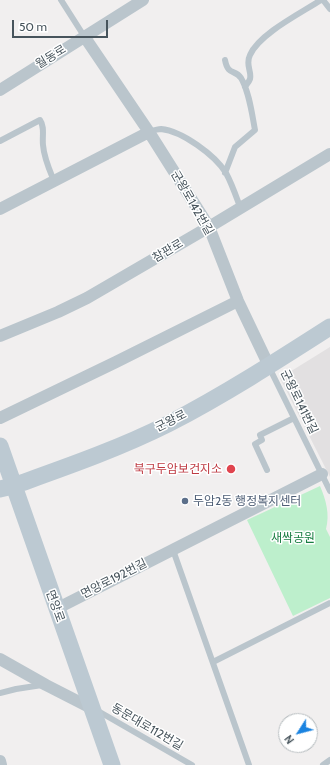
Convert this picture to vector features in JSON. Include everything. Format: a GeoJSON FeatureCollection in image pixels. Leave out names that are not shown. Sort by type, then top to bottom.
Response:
{"type":"FeatureCollection","features":[{"type":"Feature","properties":{"kind":"main road","name":"군왕로"},"geometry":{"type":"LineString","coordinates":[[6,487],[95,457],[161,427],[269,366],[330,327]]}},
{"type":"Feature","properties":{"kind":"main road","name":"면앙로"},"geometry":{"type":"LineString","coordinates":[[0,446],[6,487],[56,609],[112,765]]}},
{"type":"Feature","properties":{"kind":"street","name":"월동로"},"geometry":{"type":"LineString","coordinates":[[0,90],[142,0]]}},
{"type":"Feature","properties":{"kind":"street","name":"군왕로142번길"},"geometry":{"type":"LineString","coordinates":[[84,36],[149,132],[209,227],[238,301],[269,366]]}},
{"type":"Feature","properties":{"kind":"street"},"geometry":{"type":"LineString","coordinates":[[0,209],[149,132]]}},
{"type":"Feature","properties":{"kind":"street","name":"참판로"},"geometry":{"type":"LineString","coordinates":[[0,336],[58,312],[87,298],[330,154]]}},
{"type":"Feature","properties":{"kind":"street"},"geometry":{"type":"LineString","coordinates":[[0,418],[238,301]]}},
{"type":"Feature","properties":{"kind":"street","name":"면앙로192번길"},"geometry":{"type":"LineString","coordinates":[[56,609],[322,474]]}},
{"type":"Feature","properties":{"kind":"street"},"geometry":{"type":"LineString","coordinates":[[0,659],[91,708]]}},
{"type":"Feature","properties":{"kind":"street"},"geometry":{"type":"LineString","coordinates":[[0,761],[1,765]]}},
{"type":"Feature","properties":{"kind":"lane","name":"군왕로142번길"},"geometry":{"type":"LineString","coordinates":[[61,0],[84,36]]}},
{"type":"Feature","properties":{"kind":"lane"},"geometry":{"type":"LineString","coordinates":[[245,87],[250,80],[247,62],[254,47],[275,30],[322,0],[330,9]]}},
{"type":"Feature","properties":{"kind":"lane"},"geometry":{"type":"LineString","coordinates":[[225,60],[226,67],[230,72],[238,75],[245,87],[255,130],[235,147],[225,173]]}},
{"type":"Feature","properties":{"kind":"lane"},"geometry":{"type":"LineString","coordinates":[[0,141],[40,120],[43,124],[43,145],[46,160],[54,181]]}},
{"type":"Feature","properties":{"kind":"lane"},"geometry":{"type":"LineString","coordinates":[[149,132],[160,129],[175,133],[201,148],[225,173],[240,207]]}},
{"type":"Feature","properties":{"kind":"lane","name":"군왕로141번길"},"geometry":{"type":"LineString","coordinates":[[269,366],[330,491]]}},
{"type":"Feature","properties":{"kind":"lane"},"geometry":{"type":"LineString","coordinates":[[267,470],[255,444],[262,440],[260,435],[294,418]]}},
{"type":"Feature","properties":{"kind":"lane"},"geometry":{"type":"LineString","coordinates":[[172,550],[249,765]]}},
{"type":"Feature","properties":{"kind":"lane"},"geometry":{"type":"LineString","coordinates":[[213,662],[330,603]]}},
{"type":"Feature","properties":{"kind":"lane"},"geometry":{"type":"LineString","coordinates":[[0,693],[46,685]]}},
{"type":"Feature","properties":{"kind":"lane","name":"동문대로112번길"},"geometry":{"type":"LineString","coordinates":[[91,708],[192,765]]}},
{"type":"Feature","properties":{"kind":"lane"},"geometry":{"type":"LineString","coordinates":[[323,765],[330,760]]}},
{"type":"Feature","properties":{"kind":"shaded area"},"geometry":{"type":"Polygon","coordinates":[[[330,347],[330,477],[280,378],[330,347]]]}},
{"type":"Feature","properties":{"kind":"green space","name":"새싹공원"},"geometry":{"type":"Polygon","coordinates":[[[320,486],[327,507],[328,518],[326,529],[330,537],[330,598],[293,616],[247,520],[320,486]]]}},
{"type":"Feature","properties":{"kind":"place","name":"북구두암보건지소"},"geometry":{"type":"Point","coordinates":[231,469]}},
{"type":"Feature","properties":{"kind":"place","name":"두암2동 행정복지센터"},"geometry":{"type":"Point","coordinates":[185,501]}}]}
